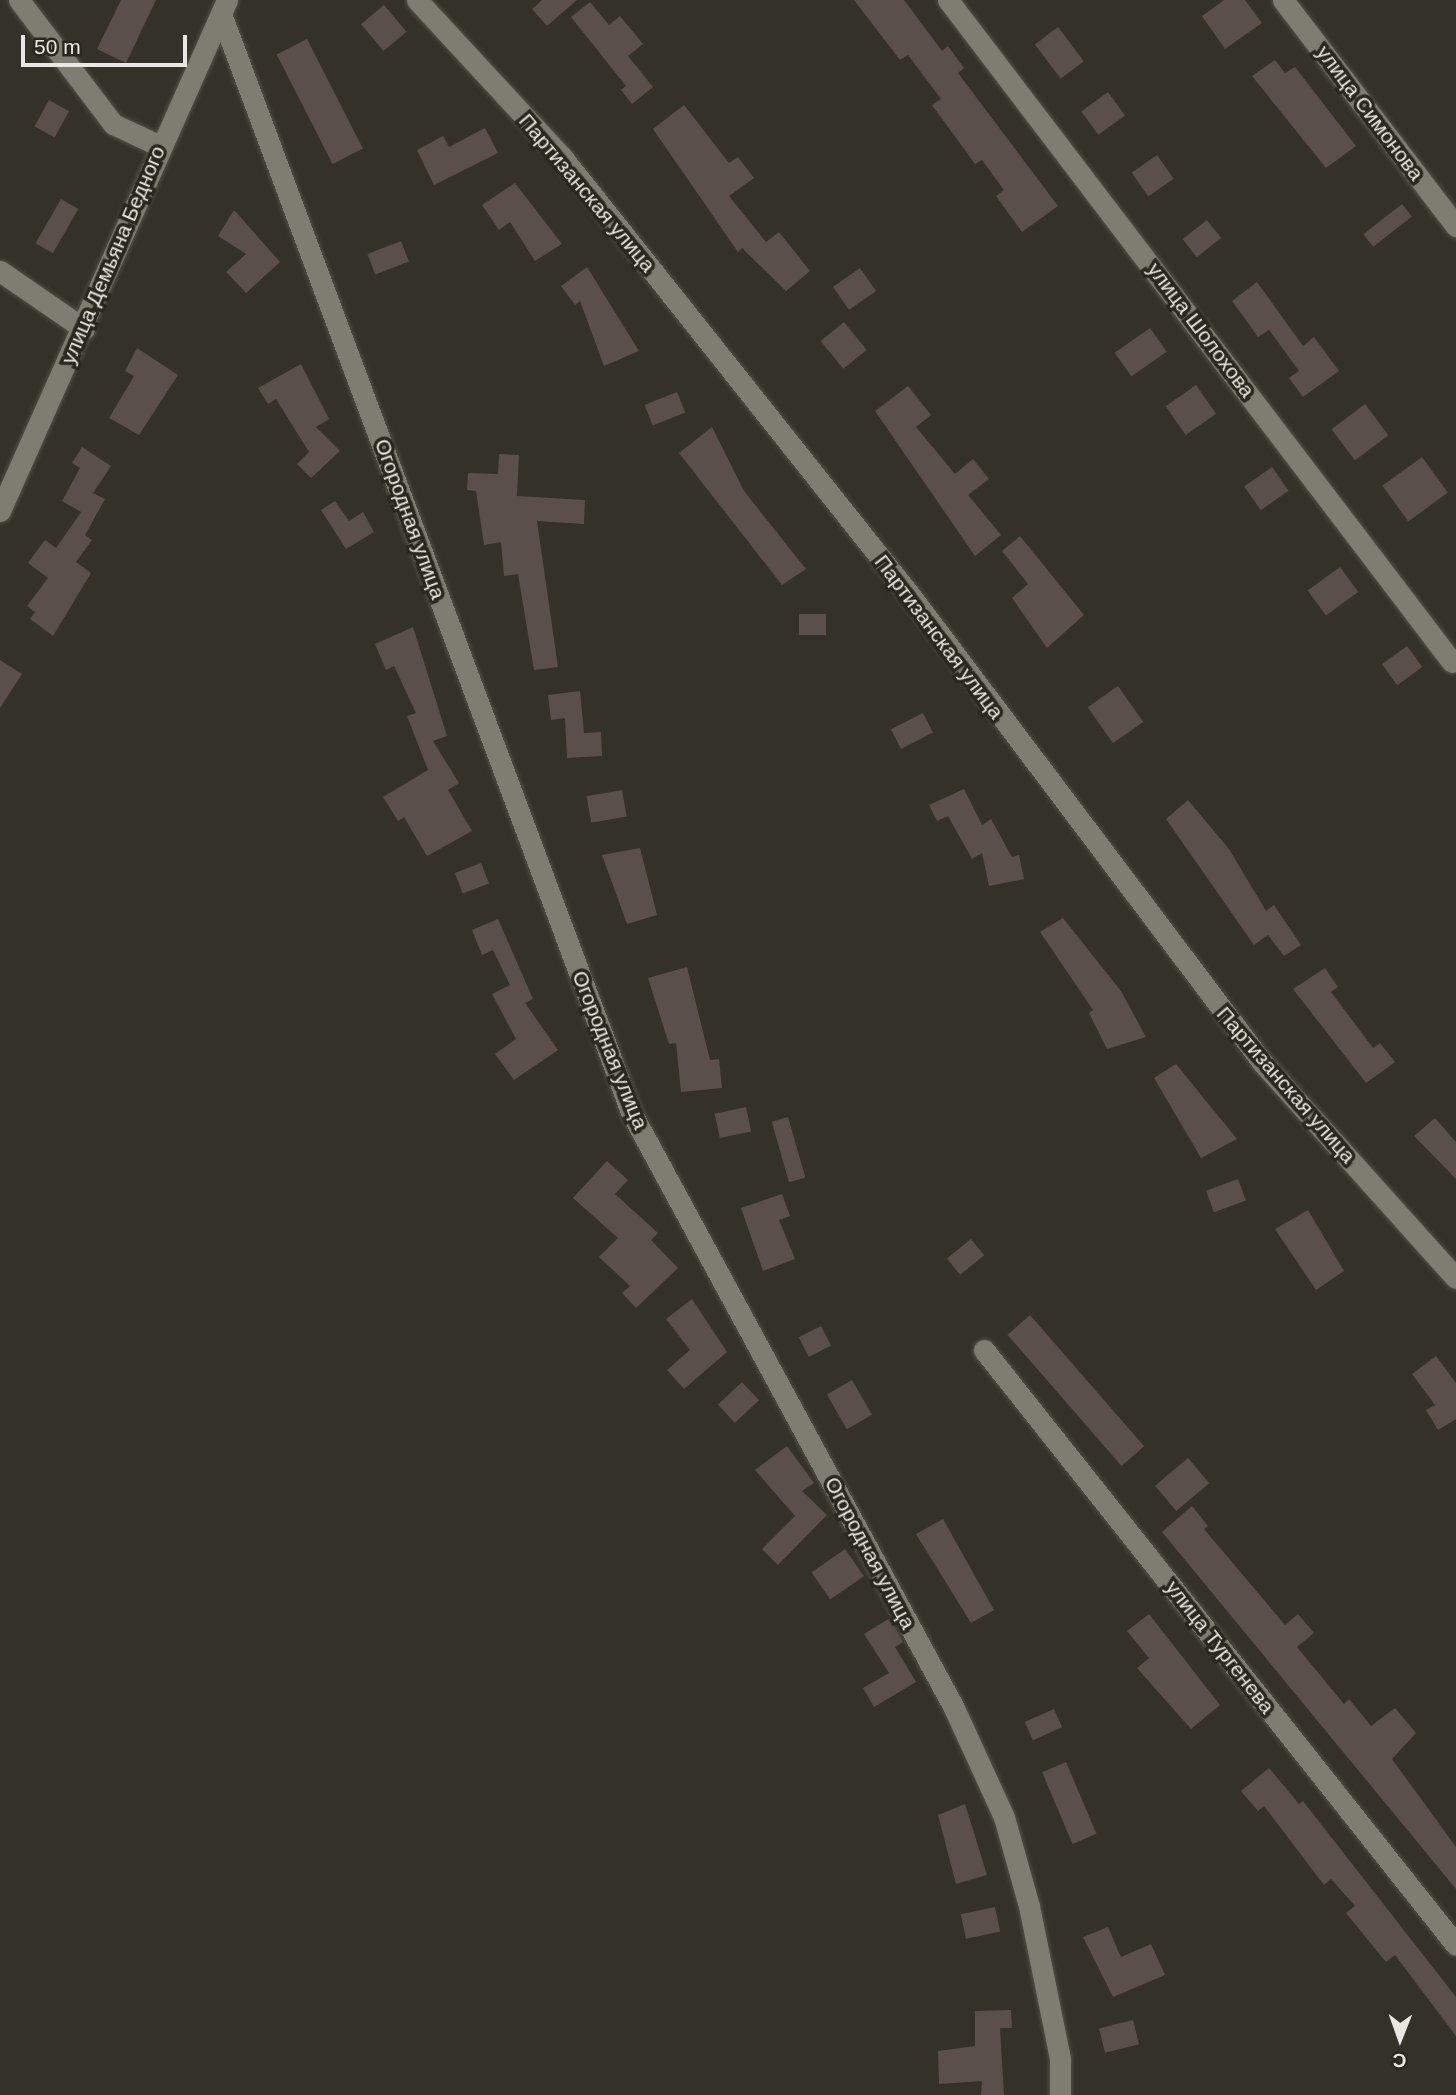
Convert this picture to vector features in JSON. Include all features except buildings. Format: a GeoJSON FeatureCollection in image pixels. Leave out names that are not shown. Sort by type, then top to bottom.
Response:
{"type":"FeatureCollection","features":[{"type":"Feature","properties":{"kind":"street"},"geometry":{"type":"LineString","coordinates":[[19,0],[113,124],[158,145]]}},
{"type":"Feature","properties":{"kind":"street","name":"Партизанская улица"},"geometry":{"type":"LineString","coordinates":[[417,0],[562,157],[909,595],[1262,1062],[1456,1278]]}},
{"type":"Feature","properties":{"kind":"street","name":"улица Шолохова"},"geometry":{"type":"LineString","coordinates":[[948,0],[1452,662]]}},
{"type":"Feature","properties":{"kind":"street","name":"улица Симонова"},"geometry":{"type":"LineString","coordinates":[[1283,0],[1456,226]]}},
{"type":"Feature","properties":{"kind":"street","name":"улица Демьяна Бедного"},"geometry":{"type":"LineString","coordinates":[[0,511],[84,329],[158,145],[224,7]]}},
{"type":"Feature","properties":{"kind":"street","name":"Огородная улица"},"geometry":{"type":"LineString","coordinates":[[224,7],[631,1112],[954,1708],[1004,1817],[1034,1931],[1060,2059],[1060,2095]]}},
{"type":"Feature","properties":{"kind":"street"},"geometry":{"type":"LineString","coordinates":[[0,271],[84,329]]}},
{"type":"Feature","properties":{"kind":"street","name":"улица Тургенева"},"geometry":{"type":"LineString","coordinates":[[984,1350],[1456,1945]]}}]}
